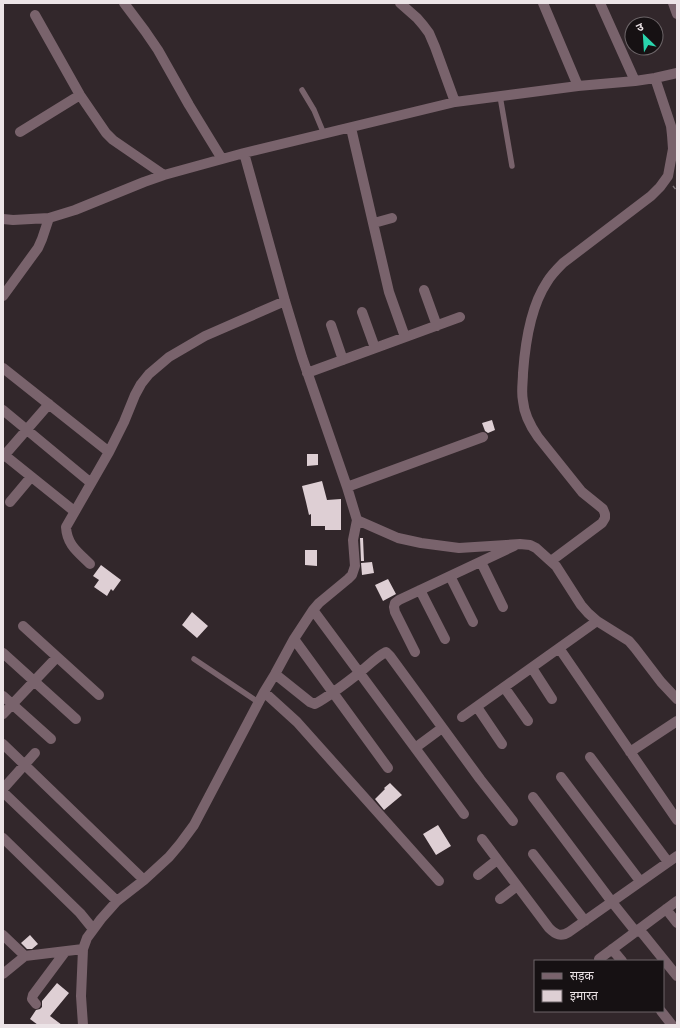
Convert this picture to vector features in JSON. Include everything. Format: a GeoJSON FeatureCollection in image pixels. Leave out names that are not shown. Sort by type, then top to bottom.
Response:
{"type":"FeatureCollection","features":[{"type":"Feature","properties":{"kind":"street"},"geometry":{"type":"LineString","coordinates":[[124,3],[158,50],[222,159]]}},
{"type":"Feature","properties":{"kind":"street"},"geometry":{"type":"LineString","coordinates":[[400,3],[417,18],[429,33],[455,102]]}},
{"type":"Feature","properties":{"kind":"street"},"geometry":{"type":"LineString","coordinates":[[543,3],[578,86]]}},
{"type":"Feature","properties":{"kind":"street"},"geometry":{"type":"LineString","coordinates":[[600,3],[635,81]]}},
{"type":"Feature","properties":{"kind":"street"},"geometry":{"type":"LineString","coordinates":[[673,3],[677,14]]}},
{"type":"Feature","properties":{"kind":"street"},"geometry":{"type":"LineString","coordinates":[[35,15],[80,94],[106,133],[113,140],[164,176]]}},
{"type":"Feature","properties":{"kind":"street"},"geometry":{"type":"LineString","coordinates":[[3,229],[5,219],[14,220],[49,218],[75,210],[144,182],[222,159],[455,102],[578,86],[635,81],[677,73]]}},
{"type":"Feature","properties":{"kind":"street"},"geometry":{"type":"LineString","coordinates":[[551,561],[602,523],[605,518],[605,514],[603,509],[582,492],[538,437],[531,424],[523,401],[523,375],[526,341],[538,298],[546,282],[553,273],[563,263],[651,196],[660,188],[668,176],[673,149],[671,126],[655,78]]}},
{"type":"Feature","properties":{"kind":"street"},"geometry":{"type":"LineString","coordinates":[[20,132],[80,94]]}},
{"type":"Feature","properties":{"kind":"street"},"geometry":{"type":"LineString","coordinates":[[351,128],[389,292],[405,337]]}},
{"type":"Feature","properties":{"kind":"street"},"geometry":{"type":"LineString","coordinates":[[83,1025],[81,996],[83,948],[87,938],[93,928],[117,901],[144,880],[169,857],[194,825],[258,702],[294,639],[319,603],[348,579],[354,571],[355,560],[353,540],[357,520],[307,373],[285,301],[244,153]]}},
{"type":"Feature","properties":{"kind":"street"},"geometry":{"type":"LineString","coordinates":[[3,296],[38,248],[49,218]]}},
{"type":"Feature","properties":{"kind":"street"},"geometry":{"type":"LineString","coordinates":[[374,223],[392,218]]}},
{"type":"Feature","properties":{"kind":"street"},"geometry":{"type":"LineString","coordinates":[[424,290],[438,326]]}},
{"type":"Feature","properties":{"kind":"street"},"geometry":{"type":"LineString","coordinates":[[90,564],[72,547],[68,541],[66,527],[109,452],[141,384],[160,364],[178,351],[205,336],[285,301]]}},
{"type":"Feature","properties":{"kind":"street"},"geometry":{"type":"LineString","coordinates":[[362,312],[375,348]]}},
{"type":"Feature","properties":{"kind":"street"},"geometry":{"type":"LineString","coordinates":[[307,373],[460,317]]}},
{"type":"Feature","properties":{"kind":"street"},"geometry":{"type":"LineString","coordinates":[[331,325],[343,360]]}},
{"type":"Feature","properties":{"kind":"street"},"geometry":{"type":"LineString","coordinates":[[3,368],[109,452]]}},
{"type":"Feature","properties":{"kind":"street"},"geometry":{"type":"LineString","coordinates":[[49,404],[4,455],[74,511]]}},
{"type":"Feature","properties":{"kind":"street"},"geometry":{"type":"LineString","coordinates":[[3,410],[91,483]]}},
{"type":"Feature","properties":{"kind":"street"},"geometry":{"type":"LineString","coordinates":[[347,487],[483,437]]}},
{"type":"Feature","properties":{"kind":"street"},"geometry":{"type":"LineString","coordinates":[[10,502],[31,476]]}},
{"type":"Feature","properties":{"kind":"street"},"geometry":{"type":"LineString","coordinates":[[357,520],[398,538],[421,544],[459,548],[520,544],[536,548],[556,566],[581,605],[588,613],[597,621],[629,641],[677,700]]}},
{"type":"Feature","properties":{"kind":"street"},"geometry":{"type":"LineString","coordinates":[[415,652],[395,612],[395,603],[520,544]]}},
{"type":"Feature","properties":{"kind":"street"},"geometry":{"type":"LineString","coordinates":[[481,562],[503,607]]}},
{"type":"Feature","properties":{"kind":"street"},"geometry":{"type":"LineString","coordinates":[[450,576],[473,622]]}},
{"type":"Feature","properties":{"kind":"street"},"geometry":{"type":"LineString","coordinates":[[420,590],[445,639]]}},
{"type":"Feature","properties":{"kind":"street"},"geometry":{"type":"LineString","coordinates":[[313,610],[464,814]]}},
{"type":"Feature","properties":{"kind":"street"},"geometry":{"type":"LineString","coordinates":[[462,717],[597,621]]}},
{"type":"Feature","properties":{"kind":"street"},"geometry":{"type":"LineString","coordinates":[[23,626],[99,695]]}},
{"type":"Feature","properties":{"kind":"street"},"geometry":{"type":"LineString","coordinates":[[294,639],[388,768]]}},
{"type":"Feature","properties":{"kind":"street"},"geometry":{"type":"LineString","coordinates":[[559,648],[677,820]]}},
{"type":"Feature","properties":{"kind":"street"},"geometry":{"type":"LineString","coordinates":[[275,674],[310,702],[315,704],[333,693],[359,673],[380,654],[386,652],[513,821]]}},
{"type":"Feature","properties":{"kind":"street"},"geometry":{"type":"LineString","coordinates":[[3,653],[76,719]]}},
{"type":"Feature","properties":{"kind":"street"},"geometry":{"type":"LineString","coordinates":[[3,714],[57,656]]}},
{"type":"Feature","properties":{"kind":"street"},"geometry":{"type":"LineString","coordinates":[[532,668],[552,699]]}},
{"type":"Feature","properties":{"kind":"street"},"geometry":{"type":"LineString","coordinates":[[504,687],[528,721]]}},
{"type":"Feature","properties":{"kind":"street"},"geometry":{"type":"LineString","coordinates":[[264,692],[297,722],[439,881]]}},
{"type":"Feature","properties":{"kind":"street"},"geometry":{"type":"LineString","coordinates":[[3,696],[51,739]]}},
{"type":"Feature","properties":{"kind":"street"},"geometry":{"type":"LineString","coordinates":[[477,707],[502,744]]}},
{"type":"Feature","properties":{"kind":"street"},"geometry":{"type":"LineString","coordinates":[[630,752],[677,720]]}},
{"type":"Feature","properties":{"kind":"street"},"geometry":{"type":"LineString","coordinates":[[415,748],[442,728]]}},
{"type":"Feature","properties":{"kind":"street"},"geometry":{"type":"LineString","coordinates":[[3,744],[144,880]]}},
{"type":"Feature","properties":{"kind":"street"},"geometry":{"type":"LineString","coordinates":[[35,753],[3,790],[117,901]]}},
{"type":"Feature","properties":{"kind":"street"},"geometry":{"type":"LineString","coordinates":[[590,757],[668,862]]}},
{"type":"Feature","properties":{"kind":"street"},"geometry":{"type":"LineString","coordinates":[[561,777],[640,882]]}},
{"type":"Feature","properties":{"kind":"street"},"geometry":{"type":"LineString","coordinates":[[533,797],[612,902],[663,960]]}},
{"type":"Feature","properties":{"kind":"street"},"geometry":{"type":"LineString","coordinates":[[3,838],[77,910],[93,928]]}},
{"type":"Feature","properties":{"kind":"street"},"geometry":{"type":"LineString","coordinates":[[482,839],[549,928],[561,936],[585,921],[677,856]]}},
{"type":"Feature","properties":{"kind":"street"},"geometry":{"type":"LineString","coordinates":[[534,854],[585,921]]}},
{"type":"Feature","properties":{"kind":"street"},"geometry":{"type":"LineString","coordinates":[[478,875],[497,860]]}},
{"type":"Feature","properties":{"kind":"street"},"geometry":{"type":"LineString","coordinates":[[500,899],[517,886]]}},
{"type":"Feature","properties":{"kind":"street"},"geometry":{"type":"LineString","coordinates":[[599,959],[677,901]]}},
{"type":"Feature","properties":{"kind":"street"},"geometry":{"type":"LineString","coordinates":[[666,909],[677,923]]}},
{"type":"Feature","properties":{"kind":"street"},"geometry":{"type":"LineString","coordinates":[[3,934],[25,956]]}},
{"type":"Feature","properties":{"kind":"street"},"geometry":{"type":"LineString","coordinates":[[3,974],[25,956],[65,952],[83,948]]}},
{"type":"Feature","properties":{"kind":"street"},"geometry":{"type":"LineString","coordinates":[[612,949],[621,960]]}},
{"type":"Feature","properties":{"kind":"street"},"geometry":{"type":"LineString","coordinates":[[36,1004],[32,999],[33,995],[65,952]]}},
{"type":"Feature","properties":{"kind":"street"},"geometry":{"type":"LineString","coordinates":[[664,961],[677,976]]}},
{"type":"Feature","properties":{"kind":"street"},"geometry":{"type":"LineString","coordinates":[[662,1012],[672,1025]]}},
{"type":"Feature","properties":{"kind":"lane"},"geometry":{"type":"LineString","coordinates":[[302,90],[314,110],[324,134]]}},
{"type":"Feature","properties":{"kind":"lane"},"geometry":{"type":"LineString","coordinates":[[500,96],[512,166]]}},
{"type":"Feature","properties":{"kind":"lane"},"geometry":{"type":"LineString","coordinates":[[194,659],[258,702]]}},
{"type":"Feature","properties":{"kind":"building"},"geometry":{"type":"Polygon","coordinates":[[[492,420],[495,430],[488,433],[485,431],[482,423],[492,420]]]}},
{"type":"Feature","properties":{"kind":"building"},"geometry":{"type":"Polygon","coordinates":[[[307,454],[318,454],[318,465],[307,466],[307,454]]]}},
{"type":"Feature","properties":{"kind":"building"},"geometry":{"type":"Polygon","coordinates":[[[322,481],[327,500],[341,499],[341,530],[325,530],[325,526],[311,526],[311,514],[309,515],[302,486],[322,481]]]}},
{"type":"Feature","properties":{"kind":"building"},"geometry":{"type":"Polygon","coordinates":[[[360,538],[363,538],[364,561],[361,561],[360,538]]]}},
{"type":"Feature","properties":{"kind":"building"},"geometry":{"type":"Polygon","coordinates":[[[305,550],[317,550],[317,566],[305,565],[305,550]]]}},
{"type":"Feature","properties":{"kind":"building"},"geometry":{"type":"Polygon","coordinates":[[[372,562],[374,573],[362,575],[361,563],[372,562]]]}},
{"type":"Feature","properties":{"kind":"building"},"geometry":{"type":"Polygon","coordinates":[[[101,565],[121,580],[113,591],[111,589],[107,596],[94,587],[99,580],[93,576],[101,565]]]}},
{"type":"Feature","properties":{"kind":"building"},"geometry":{"type":"Polygon","coordinates":[[[388,579],[396,594],[383,601],[375,585],[388,579]]]}},
{"type":"Feature","properties":{"kind":"building"},"geometry":{"type":"Polygon","coordinates":[[[192,612],[208,626],[197,638],[182,625],[192,612]]]}},
{"type":"Feature","properties":{"kind":"building"},"geometry":{"type":"Polygon","coordinates":[[[390,783],[402,795],[384,810],[375,799],[390,783]]]}},
{"type":"Feature","properties":{"kind":"building"},"geometry":{"type":"Polygon","coordinates":[[[438,825],[451,846],[436,855],[423,834],[438,825]]]}},
{"type":"Feature","properties":{"kind":"building"},"geometry":{"type":"Polygon","coordinates":[[[30,935],[38,944],[32,949],[27,949],[21,943],[30,935]]]}},
{"type":"Feature","properties":{"kind":"building"},"geometry":{"type":"Polygon","coordinates":[[[57,983],[69,993],[50,1016],[62,1025],[38,1025],[30,1019],[36,1010],[42,1007],[42,1001],[57,983]]]}}]}
